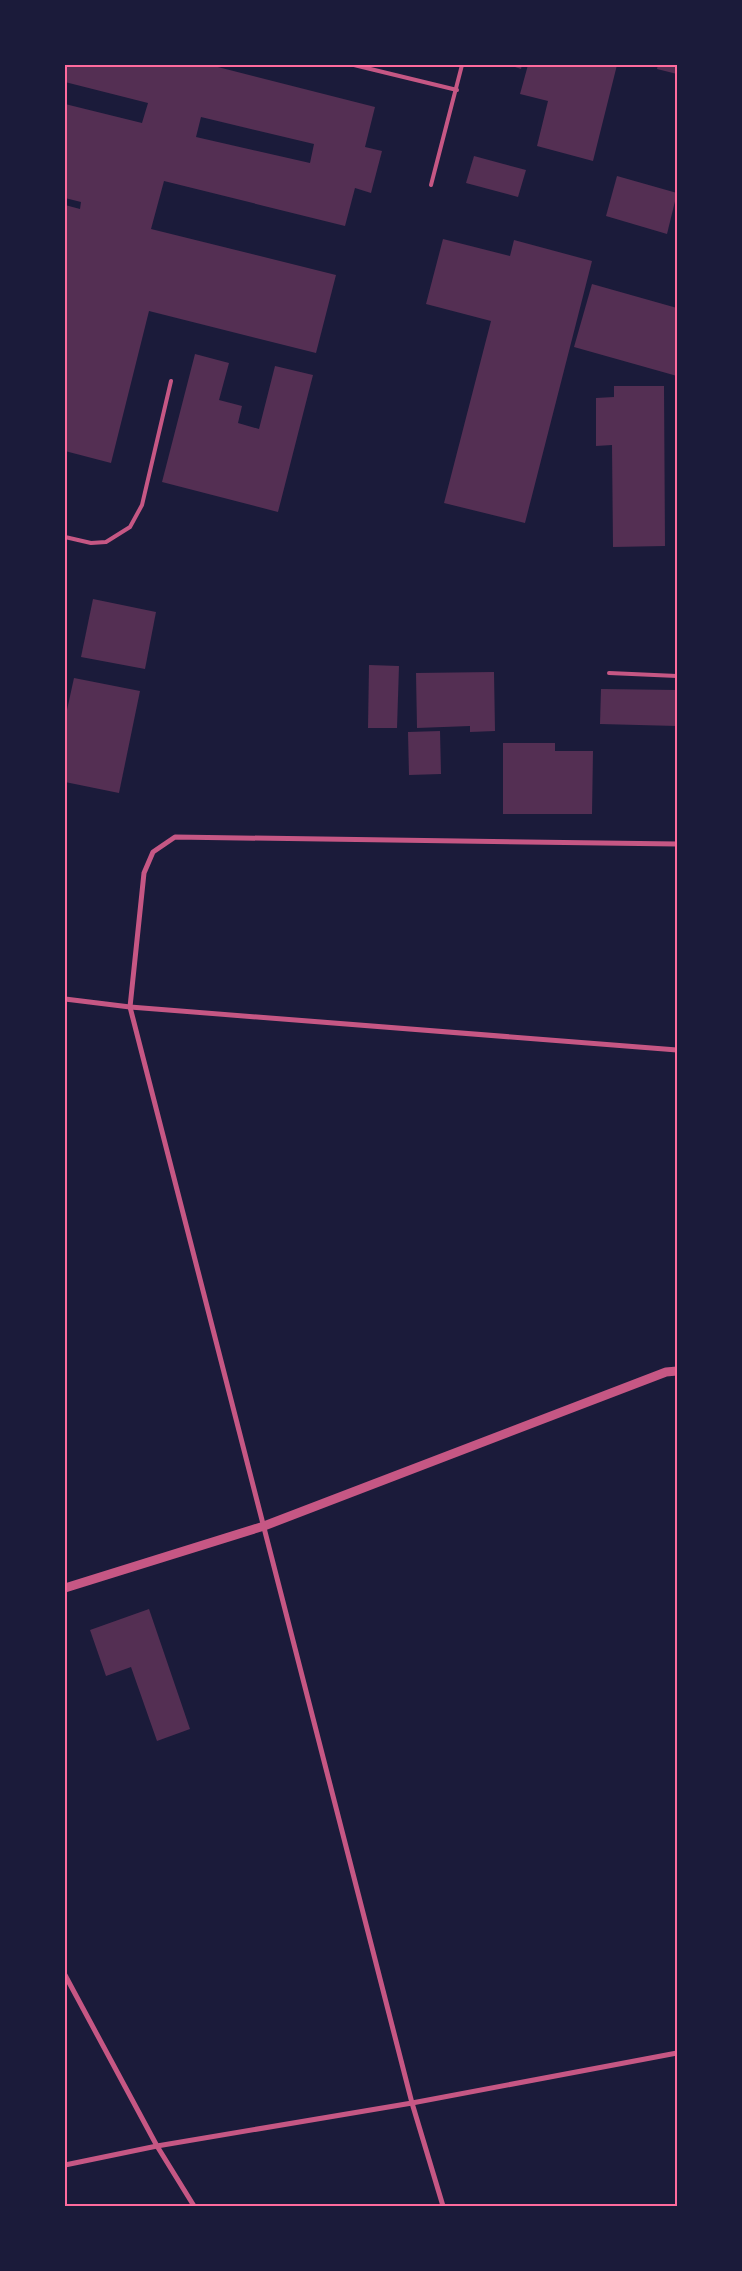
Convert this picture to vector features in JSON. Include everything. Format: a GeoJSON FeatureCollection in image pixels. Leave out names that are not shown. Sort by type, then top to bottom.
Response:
{"type":"FeatureCollection","features":[{"type":"Feature","properties":{"kind":"street"},"geometry":{"type":"LineString","coordinates":[[442,2206],[412,2103],[130,1007],[144,872],[153,852],[175,837],[677,844]]}},
{"type":"Feature","properties":{"kind":"street"},"geometry":{"type":"LineString","coordinates":[[65,999],[130,1007],[677,1050]]}},
{"type":"Feature","properties":{"kind":"street"},"geometry":{"type":"LineString","coordinates":[[65,1588],[264,1526],[666,1372],[677,1371]]}},
{"type":"Feature","properties":{"kind":"street"},"geometry":{"type":"LineString","coordinates":[[65,1975],[157,2146],[194,2206]]}},
{"type":"Feature","properties":{"kind":"street"},"geometry":{"type":"LineString","coordinates":[[65,2165],[157,2146],[412,2103],[677,2053]]}},
{"type":"Feature","properties":{"kind":"lane"},"geometry":{"type":"LineString","coordinates":[[354,65],[457,90]]}},
{"type":"Feature","properties":{"kind":"lane"},"geometry":{"type":"LineString","coordinates":[[430,186],[457,90],[462,65]]}},
{"type":"Feature","properties":{"kind":"lane"},"geometry":{"type":"LineString","coordinates":[[65,537],[91,544],[106,542],[130,527],[142,505],[171,380]]}},
{"type":"Feature","properties":{"kind":"lane"},"geometry":{"type":"LineString","coordinates":[[609,673],[677,676]]}},
{"type":"Feature","properties":{"kind":"building"},"geometry":{"type":"Polygon","coordinates":[[[65,65],[210,65],[375,107],[365,147],[382,151],[371,193],[355,188],[345,226],[164,181],[151,229],[336,275],[316,353],[149,311],[111,463],[65,451],[65,205],[80,209],[81,202],[65,198],[65,104],[142,123],[148,103],[65,82],[65,65]],[[201,117],[196,137],[310,163],[314,144],[201,117]]]}},
{"type":"Feature","properties":{"kind":"building"},"geometry":{"type":"Polygon","coordinates":[[[509,65],[522,65],[521,69],[509,65]]]}},
{"type":"Feature","properties":{"kind":"building"},"geometry":{"type":"Polygon","coordinates":[[[528,65],[617,65],[593,161],[537,146],[548,101],[520,94],[528,65]]]}},
{"type":"Feature","properties":{"kind":"building"},"geometry":{"type":"Polygon","coordinates":[[[658,65],[677,65],[677,74],[657,69],[658,65]]]}},
{"type":"Feature","properties":{"kind":"building"},"geometry":{"type":"Polygon","coordinates":[[[474,156],[526,170],[518,197],[466,183],[474,156]]]}},
{"type":"Feature","properties":{"kind":"building"},"geometry":{"type":"Polygon","coordinates":[[[617,176],[677,193],[667,234],[606,216],[617,176]]]}},
{"type":"Feature","properties":{"kind":"building"},"geometry":{"type":"Polygon","coordinates":[[[443,239],[510,256],[514,240],[592,261],[525,523],[444,503],[491,321],[426,304],[443,239]]]}},
{"type":"Feature","properties":{"kind":"building"},"geometry":{"type":"Polygon","coordinates":[[[592,284],[677,308],[677,376],[574,347],[592,284]]]}},
{"type":"Feature","properties":{"kind":"building"},"geometry":{"type":"Polygon","coordinates":[[[195,354],[229,363],[219,400],[242,406],[238,423],[259,429],[275,366],[313,375],[278,512],[162,482],[195,354]]]}},
{"type":"Feature","properties":{"kind":"building"},"geometry":{"type":"Polygon","coordinates":[[[614,386],[664,386],[665,546],[613,547],[612,445],[596,446],[596,398],[614,397],[614,386]]]}},
{"type":"Feature","properties":{"kind":"building"},"geometry":{"type":"Polygon","coordinates":[[[93,599],[156,612],[145,669],[81,657],[93,599]]]}},
{"type":"Feature","properties":{"kind":"building"},"geometry":{"type":"Polygon","coordinates":[[[369,665],[399,666],[397,728],[368,728],[369,665]]]}},
{"type":"Feature","properties":{"kind":"building"},"geometry":{"type":"Polygon","coordinates":[[[494,672],[495,731],[470,732],[470,726],[417,728],[416,673],[494,672]]]}},
{"type":"Feature","properties":{"kind":"building"},"geometry":{"type":"Polygon","coordinates":[[[74,678],[140,691],[119,793],[65,782],[65,719],[74,678]]]}},
{"type":"Feature","properties":{"kind":"building"},"geometry":{"type":"Polygon","coordinates":[[[601,689],[677,690],[677,726],[600,724],[601,689]]]}},
{"type":"Feature","properties":{"kind":"building"},"geometry":{"type":"Polygon","coordinates":[[[440,731],[441,774],[409,775],[408,732],[440,731]]]}},
{"type":"Feature","properties":{"kind":"building"},"geometry":{"type":"Polygon","coordinates":[[[503,743],[555,743],[555,751],[593,751],[592,814],[503,814],[503,743]]]}},
{"type":"Feature","properties":{"kind":"building"},"geometry":{"type":"Polygon","coordinates":[[[149,1609],[190,1729],[157,1741],[131,1667],[106,1676],[90,1630],[149,1609]]]}}]}
